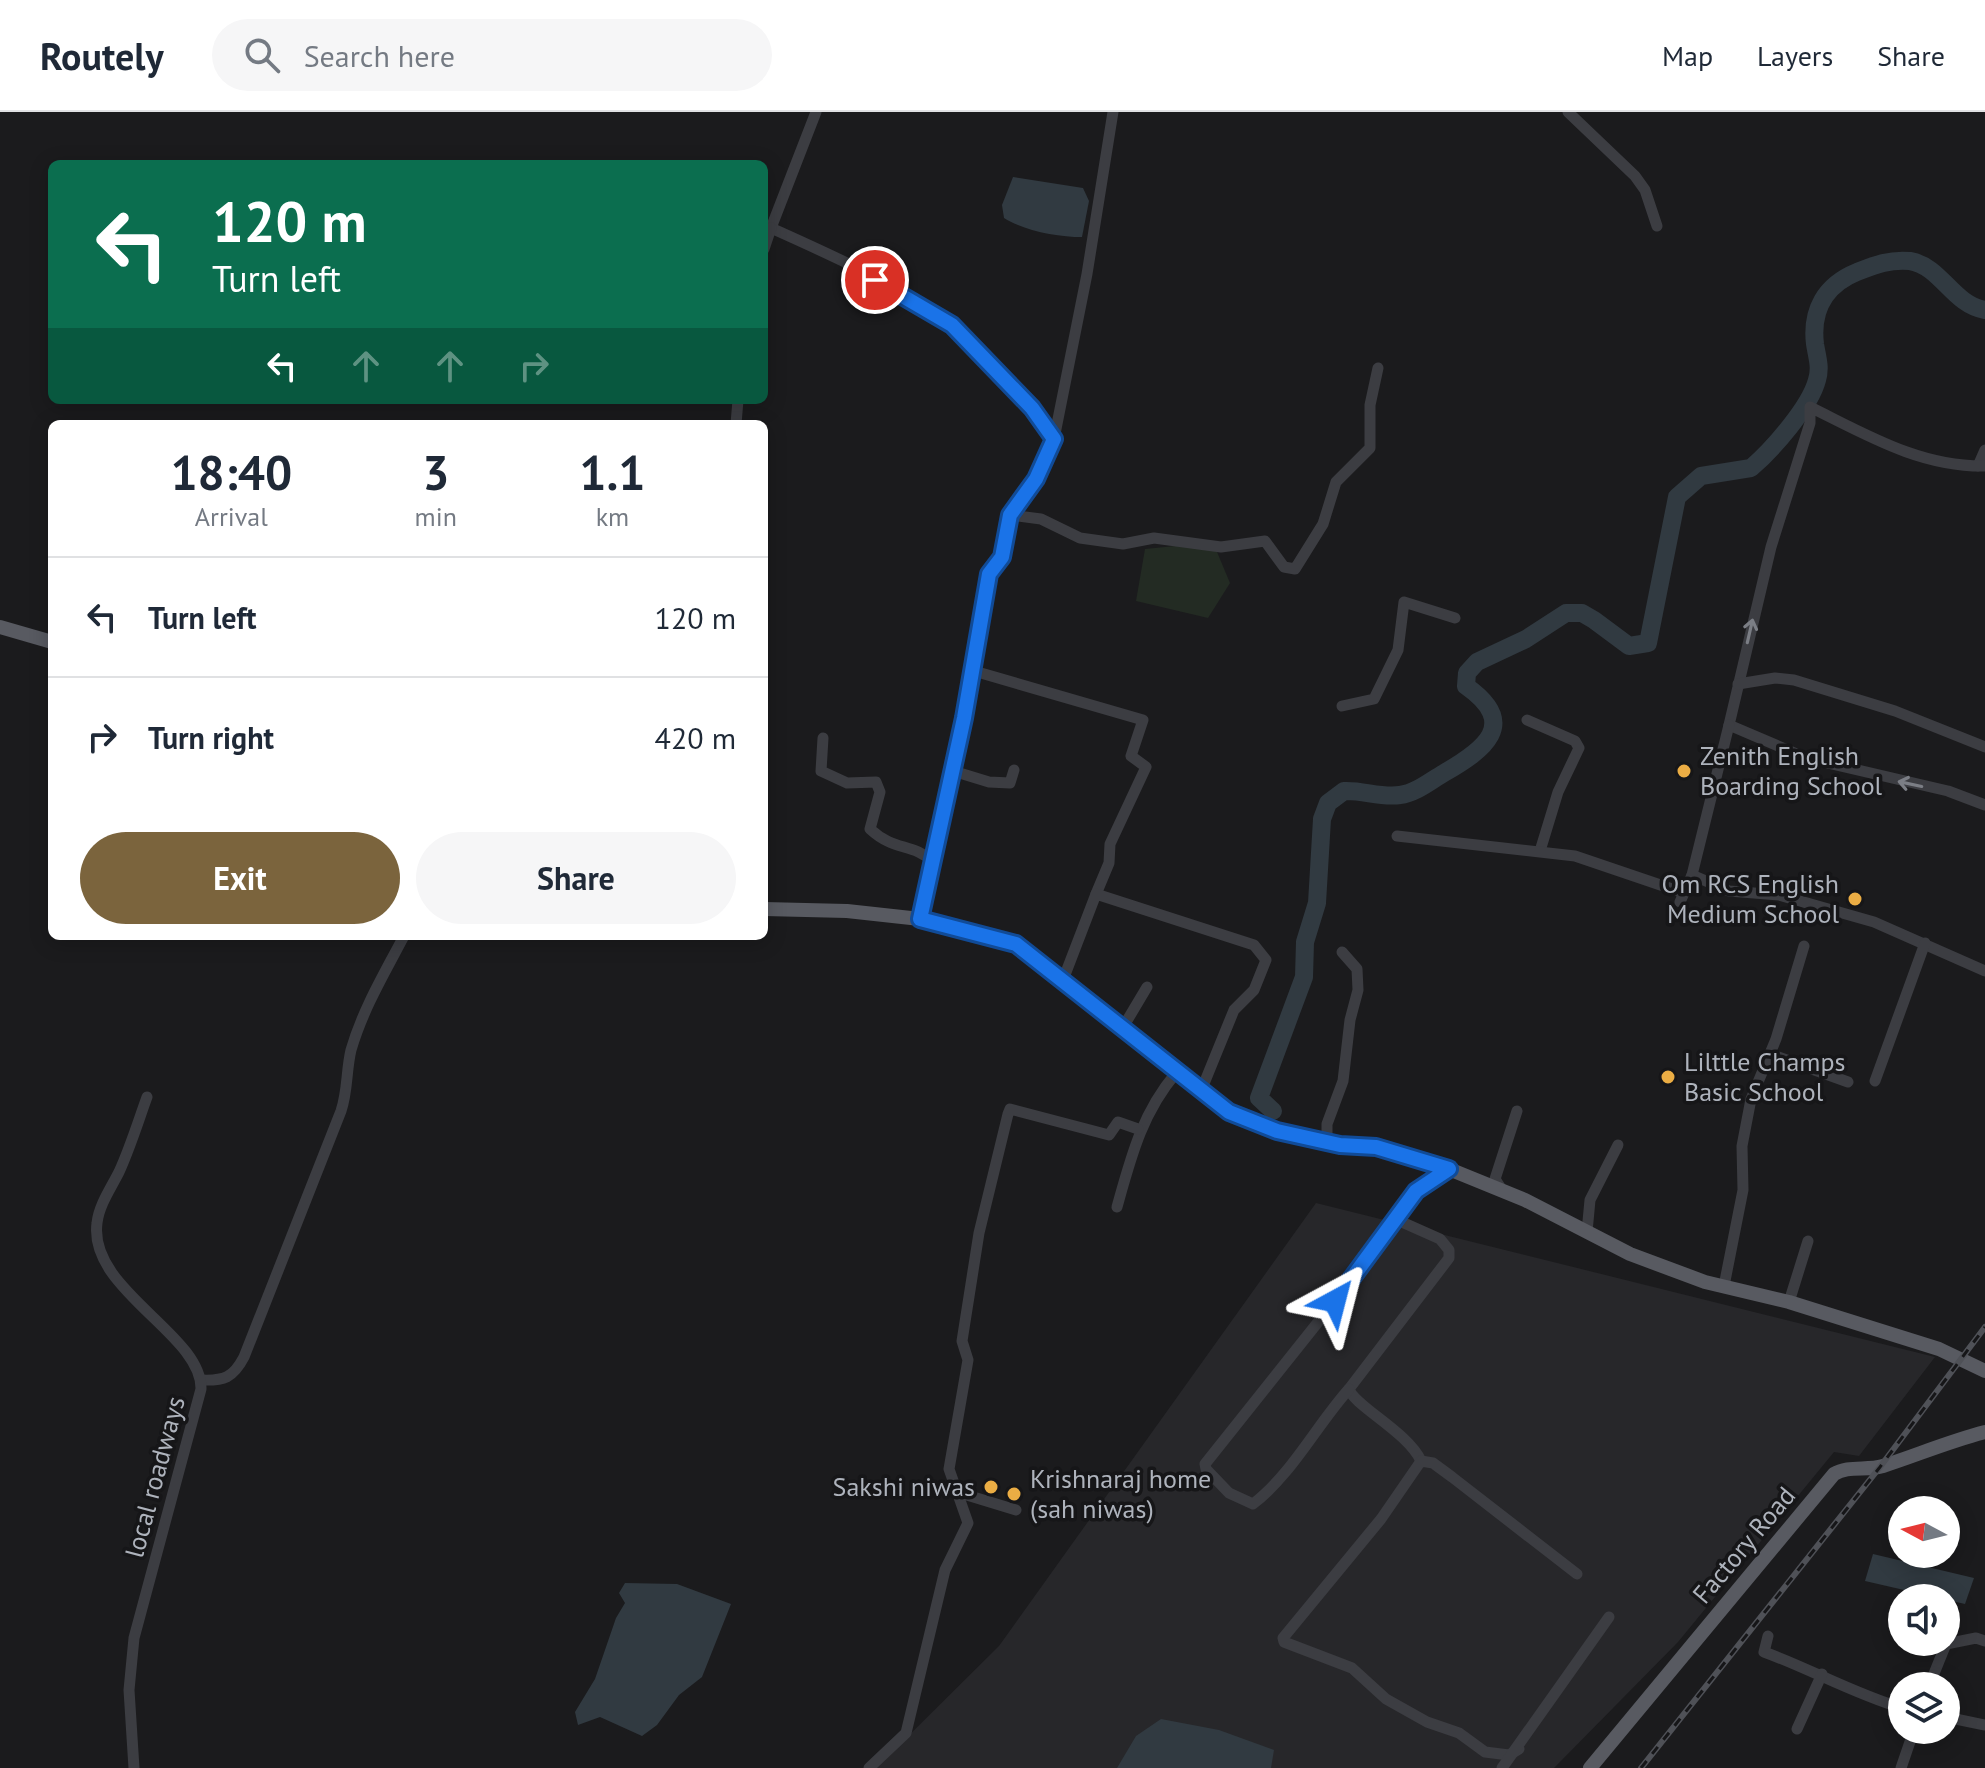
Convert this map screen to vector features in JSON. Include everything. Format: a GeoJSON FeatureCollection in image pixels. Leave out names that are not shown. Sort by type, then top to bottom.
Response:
{"type":"FeatureCollection","features":[{"type":"Feature","properties":{"kind":"main road"},"geometry":{"type":"LineString","coordinates":[[0,627],[48,641]]}},
{"type":"Feature","properties":{"kind":"main road"},"geometry":{"type":"LineString","coordinates":[[768,909],[847,911],[920,919],[1016,944],[1229,1112],[1277,1131],[1327,1142],[1376,1147],[1449,1169],[1502,1190],[1630,1254],[1724,1286],[1789,1302],[1939,1349],[1985,1371]]}},
{"type":"Feature","properties":{"kind":"main road","name":"Factory Road"},"geometry":{"type":"LineString","coordinates":[[1590,1768],[1834,1474],[1840,1470],[1880,1467],[1945,1442],[1985,1432]]}},
{"type":"Feature","properties":{"kind":"street"},"geometry":{"type":"LineString","coordinates":[[768,237],[816,112]]}},
{"type":"Feature","properties":{"kind":"street"},"geometry":{"type":"LineString","coordinates":[[920,919],[974,671],[983,596],[989,574],[1002,557],[1010,515],[1036,479],[1054,439],[1087,274],[1113,112]]}},
{"type":"Feature","properties":{"kind":"street"},"geometry":{"type":"LineString","coordinates":[[1568,112],[1635,176],[1648,198],[1657,226]]}},
{"type":"Feature","properties":{"kind":"street"},"geometry":{"type":"LineString","coordinates":[[771,228],[923,305],[952,325],[1032,408],[1054,439]]}},
{"type":"Feature","properties":{"kind":"street"},"geometry":{"type":"LineString","coordinates":[[1010,515],[1041,519],[1080,538],[1123,544],[1154,538],[1221,547],[1265,541],[1284,567],[1295,569],[1323,524],[1336,482],[1370,448],[1370,405],[1378,368]]}},
{"type":"Feature","properties":{"kind":"street"},"geometry":{"type":"LineString","coordinates":[[1397,836],[1575,856],[1682,898],[1692,875],[1771,547],[1810,423],[1810,407],[1916,457],[1982,466],[1985,450]]}},
{"type":"Feature","properties":{"kind":"street"},"geometry":{"type":"LineString","coordinates":[[1342,706],[1374,699],[1398,650],[1404,602],[1455,618]]}},
{"type":"Feature","properties":{"kind":"street"},"geometry":{"type":"LineString","coordinates":[[974,671],[1143,720],[1131,756],[1146,767],[1110,844],[1109,863],[1063,980]]}},
{"type":"Feature","properties":{"kind":"street"},"geometry":{"type":"LineString","coordinates":[[1738,684],[1775,678],[1794,680],[1895,711],[1985,747]]}},
{"type":"Feature","properties":{"kind":"street"},"geometry":{"type":"LineString","coordinates":[[1527,720],[1575,741],[1579,748],[1558,792],[1540,851]]}},
{"type":"Feature","properties":{"kind":"street"},"geometry":{"type":"LineString","coordinates":[[1729,725],[1806,758],[1948,791],[1985,805]]}},
{"type":"Feature","properties":{"kind":"street"},"geometry":{"type":"LineString","coordinates":[[823,738],[821,771],[847,783],[876,782],[880,792],[870,829],[886,844],[921,851],[934,862]]}},
{"type":"Feature","properties":{"kind":"street"},"geometry":{"type":"LineString","coordinates":[[953,771],[989,782],[1010,783],[1014,770]]}},
{"type":"Feature","properties":{"kind":"street"},"geometry":{"type":"LineString","coordinates":[[1692,875],[1729,891],[1779,895],[1847,914],[1925,943],[1985,971]]}},
{"type":"Feature","properties":{"kind":"street"},"geometry":{"type":"LineString","coordinates":[[1096,894],[1254,945],[1266,960],[1254,990],[1234,1010],[1201,1091]]}},
{"type":"Feature","properties":{"kind":"street"},"geometry":{"type":"LineString","coordinates":[[201,1380],[223,1380],[234,1374],[244,1357],[341,1111],[350,1084],[348,1064],[363,1012],[402,940]]}},
{"type":"Feature","properties":{"kind":"street"},"geometry":{"type":"LineString","coordinates":[[1875,1081],[1925,943]]}},
{"type":"Feature","properties":{"kind":"street"},"geometry":{"type":"LineString","coordinates":[[1724,1286],[1743,1190],[1742,1146],[1751,1099],[1770,1054],[1804,946]]}},
{"type":"Feature","properties":{"kind":"street"},"geometry":{"type":"LineString","coordinates":[[1327,1142],[1327,1124],[1343,1081],[1350,1020],[1358,990],[1357,969],[1342,952]]}},
{"type":"Feature","properties":{"kind":"street"},"geometry":{"type":"LineString","coordinates":[[1122,1029],[1147,987]]}},
{"type":"Feature","properties":{"kind":"street"},"geometry":{"type":"LineString","coordinates":[[1770,1054],[1848,1082]]}},
{"type":"Feature","properties":{"kind":"street"},"geometry":{"type":"LineString","coordinates":[[1117,1207],[1138,1129],[1153,1099],[1176,1073]]}},
{"type":"Feature","properties":{"kind":"street","name":"local roadways"},"geometry":{"type":"LineString","coordinates":[[134,1768],[129,1690],[134,1638],[196,1416],[201,1380],[194,1363],[109,1268],[97,1237],[100,1212],[147,1097]]}},
{"type":"Feature","properties":{"kind":"street"},"geometry":{"type":"LineString","coordinates":[[869,1768],[906,1733],[945,1570],[968,1523],[949,1469],[968,1360],[962,1341],[979,1233],[1010,1109],[1109,1135],[1118,1122],[1138,1129]]}},
{"type":"Feature","properties":{"kind":"street"},"geometry":{"type":"LineString","coordinates":[[1502,1190],[1495,1179],[1517,1111]]}},
{"type":"Feature","properties":{"kind":"street"},"geometry":{"type":"LineString","coordinates":[[1587,1232],[1590,1200],[1618,1145]]}},
{"type":"Feature","properties":{"kind":"street"},"geometry":{"type":"LineString","coordinates":[[1404,1223],[1440,1239],[1449,1250],[1449,1258],[1289,1467],[1253,1504],[1229,1493],[1206,1469],[1205,1464],[1354,1277],[1416,1191],[1449,1169]]}},
{"type":"Feature","properties":{"kind":"street"},"geometry":{"type":"LineString","coordinates":[[1789,1302],[1808,1241]]}},
{"type":"Feature","properties":{"kind":"street"},"geometry":{"type":"LineString","coordinates":[[1349,1389],[1357,1403],[1396,1428],[1421,1461],[1442,1470],[1577,1574]]}},
{"type":"Feature","properties":{"kind":"street"},"geometry":{"type":"LineString","coordinates":[[1421,1461],[1381,1519],[1283,1638],[1284,1642],[1352,1668],[1402,1709],[1459,1733],[1485,1752],[1509,1755],[1519,1749]]}},
{"type":"Feature","properties":{"kind":"street"},"geometry":{"type":"LineString","coordinates":[[957,1492],[1016,1510]]}},
{"type":"Feature","properties":{"kind":"street"},"geometry":{"type":"LineString","coordinates":[[1502,1768],[1519,1749],[1609,1617]]}},
{"type":"Feature","properties":{"kind":"street"},"geometry":{"type":"LineString","coordinates":[[1768,1636],[1764,1652],[1888,1703]]}},
{"type":"Feature","properties":{"kind":"street"},"geometry":{"type":"LineString","coordinates":[[1935,1672],[1946,1644],[1976,1638],[1985,1641]]}},
{"type":"Feature","properties":{"kind":"street"},"geometry":{"type":"LineString","coordinates":[[1797,1729],[1822,1674]]}},
{"type":"Feature","properties":{"kind":"street"},"geometry":{"type":"LineString","coordinates":[[1960,1720],[1985,1725]]}},
{"type":"Feature","properties":{"kind":"street"},"geometry":{"type":"LineString","coordinates":[[1901,1768],[1909,1744]]}},
{"type":"Feature","properties":{"kind":"shaded area"},"geometry":{"type":"Polygon","coordinates":[[[1013,177],[1083,188],[1089,201],[1082,237],[1042,232],[1004,218],[1002,205],[1013,177]]]}},
{"type":"Feature","properties":{"kind":"shaded area"},"geometry":{"type":"Polygon","coordinates":[[[1195,544],[1217,552],[1230,583],[1208,618],[1136,601],[1145,549],[1195,544]]]}},
{"type":"Feature","properties":{"kind":"shaded area"},"geometry":{"type":"Polygon","coordinates":[[[1316,1203],[1935,1357],[1859,1456],[1834,1452],[1678,1642],[1554,1768],[876,1768],[999,1646],[1316,1203]]]}},
{"type":"Feature","properties":{"kind":"shaded area"},"geometry":{"type":"Polygon","coordinates":[[[1873,1554],[1888,1558],[1888,1568],[1932,1568],[1974,1578],[1965,1604],[1960,1603],[1960,1584],[1888,1586],[1865,1581],[1873,1554]]]}},
{"type":"Feature","properties":{"kind":"shaded area"},"geometry":{"type":"Polygon","coordinates":[[[625,1583],[677,1584],[731,1604],[702,1677],[679,1695],[657,1725],[642,1736],[600,1717],[578,1725],[575,1712],[595,1679],[616,1618],[625,1603],[619,1593],[625,1583]]]}},
{"type":"Feature","properties":{"kind":"shaded area"},"geometry":{"type":"Polygon","coordinates":[[[1161,1719],[1219,1730],[1274,1750],[1271,1768],[1117,1768],[1136,1736],[1161,1719]]]}},
{"type":"Feature","properties":{"kind":"waterway"},"geometry":{"type":"LineString","coordinates":[[1273,1111],[1259,1098],[1304,977],[1305,942],[1317,903],[1322,819],[1328,803],[1344,791],[1386,796],[1406,794],[1472,755],[1490,735],[1493,724],[1491,712],[1466,686],[1467,673],[1477,662],[1526,639],[1566,613],[1582,613],[1629,646],[1648,643],[1677,497],[1701,476],[1751,468],[1799,415],[1818,375],[1815,320],[1822,300],[1836,284],[1876,265],[1910,261],[1930,270],[1964,301],[1985,310]]}},
{"type":"Feature","properties":{"kind":"railway"},"geometry":{"type":"LineString","coordinates":[[1641,1768],[1880,1467],[1985,1327]]}},
{"type":"Feature","properties":{"kind":"place","name":"Zenith English Boarding School"},"geometry":{"type":"Point","coordinates":[1684,771]}},
{"type":"Feature","properties":{"kind":"place","name":"Om RCS English Medium School"},"geometry":{"type":"Point","coordinates":[1855,899]}},
{"type":"Feature","properties":{"kind":"place","name":"Lilttle Champs Basic School"},"geometry":{"type":"Point","coordinates":[1668,1077]}},
{"type":"Feature","properties":{"kind":"place","name":"Sakshi niwas"},"geometry":{"type":"Point","coordinates":[991,1487]}},
{"type":"Feature","properties":{"kind":"place","name":"Krishnaraj home (sah niwas)"},"geometry":{"type":"Point","coordinates":[1014,1494]}},
{"type":"Feature","properties":{"kind":"route"},"geometry":{"type":"LineString","coordinates":[[875,280],[923,305],[952,325],[1032,408],[1054,439],[1036,479],[1010,515],[1002,557],[989,574],[983,596],[981,637],[920,919],[1016,944],[1229,1112],[1277,1131],[1340,1145],[1376,1147],[1449,1169],[1416,1191],[1392,1228],[1335,1301]]}}]}
